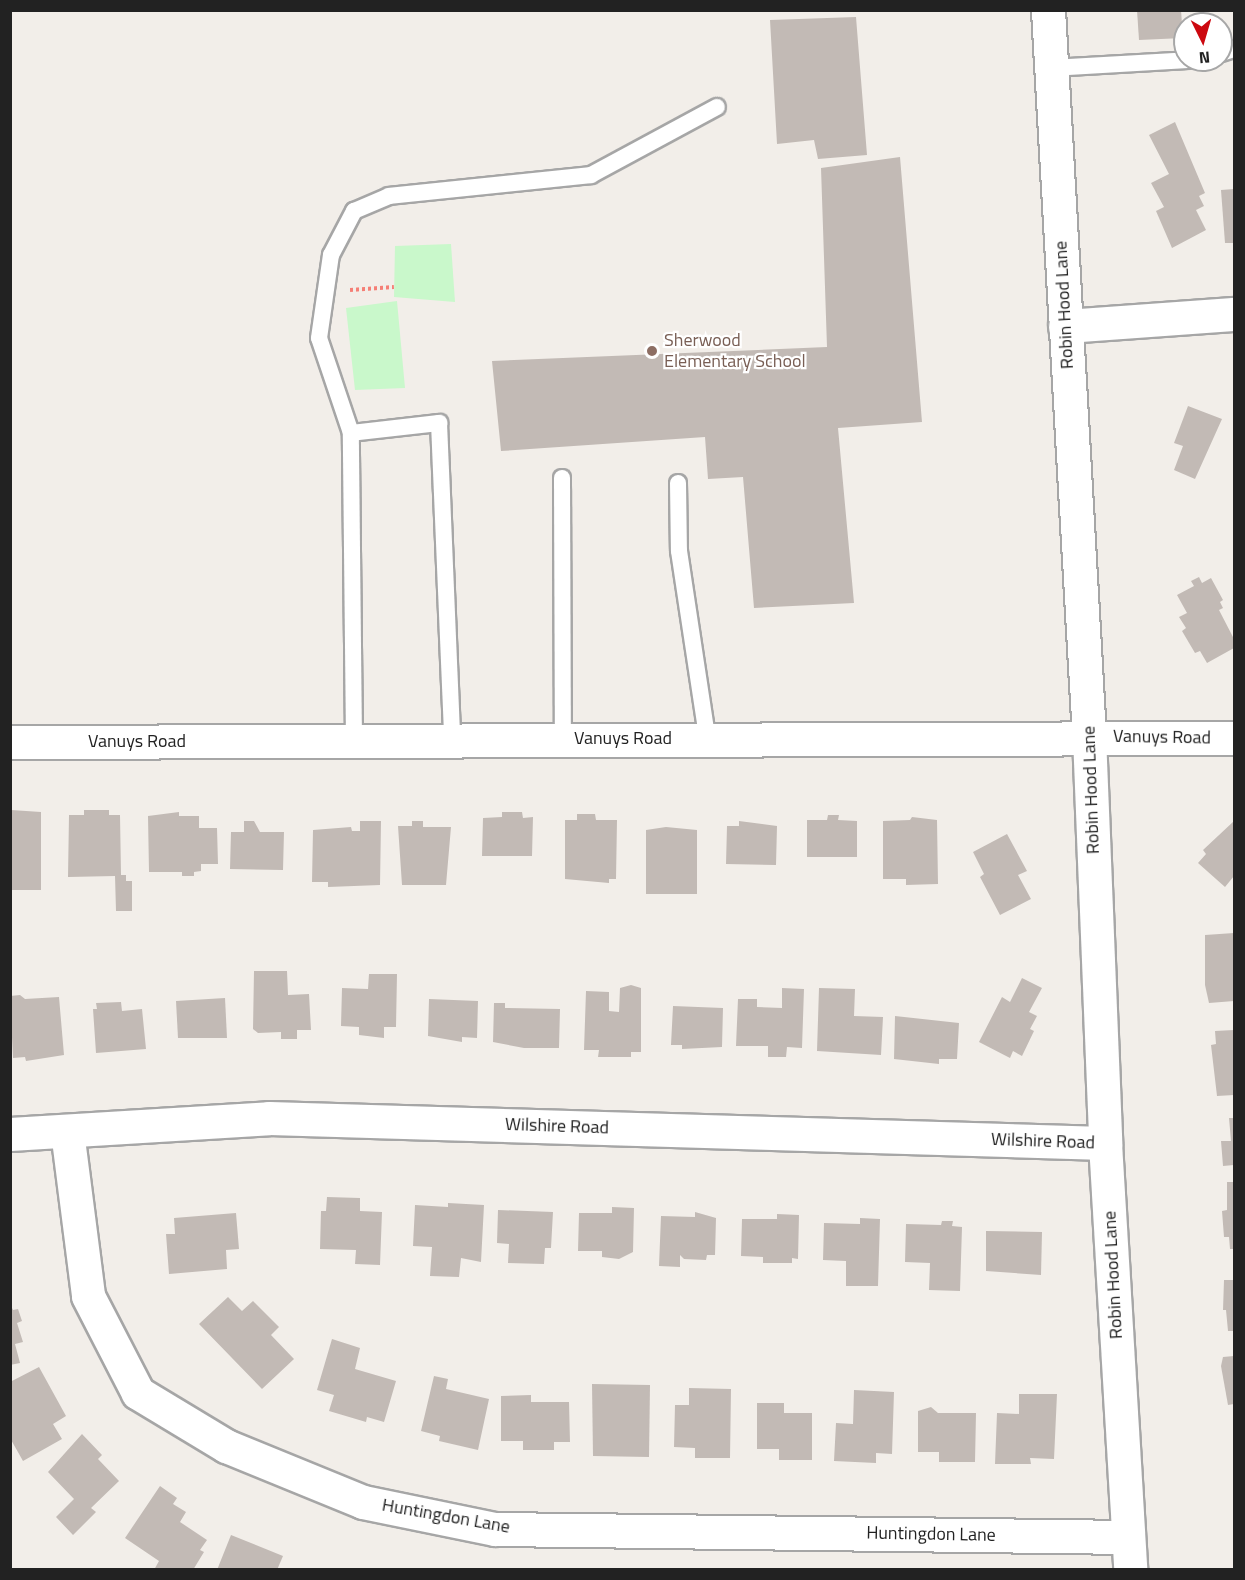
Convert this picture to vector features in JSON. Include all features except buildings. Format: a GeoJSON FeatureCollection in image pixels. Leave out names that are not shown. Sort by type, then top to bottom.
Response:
{"type":"FeatureCollection","features":[{"type":"Feature","properties":{"kind":"street","name":"Robin Hood Lane"},"geometry":{"type":"LineString","coordinates":[[1048,10],[1089,736],[1105,1143],[1130,1569]]}},
{"type":"Feature","properties":{"kind":"street"},"geometry":{"type":"LineString","coordinates":[[1065,327],[1234,314]]}},
{"type":"Feature","properties":{"kind":"street","name":"Vanuys Road"},"geometry":{"type":"LineString","coordinates":[[10,742],[707,737],[1234,738]]}},
{"type":"Feature","properties":{"kind":"street","name":"Wilshire Road"},"geometry":{"type":"LineString","coordinates":[[10,1134],[269,1118],[1105,1143]]}},
{"type":"Feature","properties":{"kind":"street","name":"Huntingdon Lane"},"geometry":{"type":"LineString","coordinates":[[67,1131],[88,1296],[138,1394],[226,1446],[363,1502],[495,1528],[1128,1537]]}},
{"type":"Feature","properties":{"kind":"lane"},"geometry":{"type":"LineString","coordinates":[[1051,68],[1173,61]]}},
{"type":"Feature","properties":{"kind":"lane"},"geometry":{"type":"LineString","coordinates":[[354,740],[351,433],[319,338],[331,255],[354,211],[389,196],[591,175],[717,107]]}},
{"type":"Feature","properties":{"kind":"lane"},"geometry":{"type":"LineString","coordinates":[[351,433],[439,423],[452,740]]}},
{"type":"Feature","properties":{"kind":"lane"},"geometry":{"type":"LineString","coordinates":[[562,478],[563,738]]}},
{"type":"Feature","properties":{"kind":"lane"},"geometry":{"type":"LineString","coordinates":[[678,483],[679,551],[707,737]]}},
{"type":"Feature","properties":{"kind":"path"},"geometry":{"type":"LineString","coordinates":[[326,291],[394,287]]}},
{"type":"Feature","properties":{"kind":"green space"},"geometry":{"type":"Polygon","coordinates":[[[451,244],[455,302],[394,297],[395,246],[451,244]]]}},
{"type":"Feature","properties":{"kind":"green space"},"geometry":{"type":"Polygon","coordinates":[[[397,301],[405,388],[355,390],[346,308],[397,301]]]}},
{"type":"Feature","properties":{"kind":"place","name":"Sherwood Elementary School"},"geometry":{"type":"Point","coordinates":[652,351]}}]}
